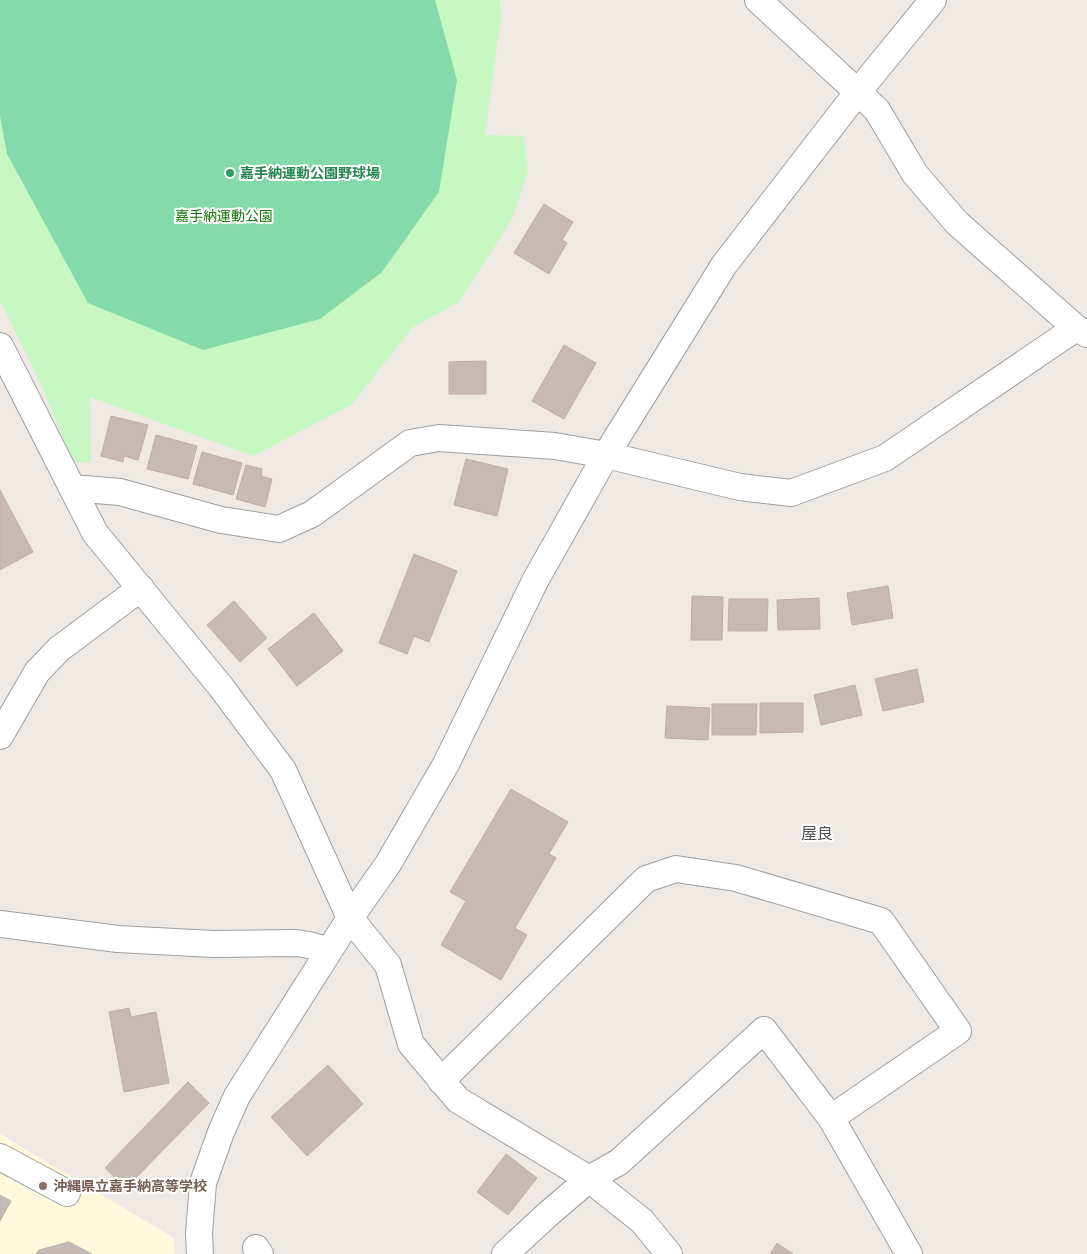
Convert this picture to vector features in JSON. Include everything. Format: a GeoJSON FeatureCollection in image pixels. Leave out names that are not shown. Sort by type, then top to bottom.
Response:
{"type":"FeatureCollection","features":[{"type":"Feature","properties":{"kind":"street"},"geometry":{"type":"LineString","coordinates":[[72,488],[120,492],[221,520],[279,530],[312,514],[410,443],[439,438],[555,446],[606,455],[740,486],[791,493],[885,458],[1082,331],[957,223],[915,174],[877,110],[758,0]]}},
{"type":"Feature","properties":{"kind":"street"},"geometry":{"type":"LineString","coordinates":[[200,1254],[198,1233],[203,1183],[221,1132],[237,1096],[350,918],[388,864],[446,764],[535,581],[606,455],[724,265],[857,93],[933,0]]}},
{"type":"Feature","properties":{"kind":"street"},"geometry":{"type":"LineString","coordinates":[[0,346],[95,533],[221,687],[283,770],[350,918],[388,965],[411,1044],[458,1100],[590,1179],[642,1221],[669,1254]]}},
{"type":"Feature","properties":{"kind":"street"},"geometry":{"type":"LineString","coordinates":[[0,736],[37,672],[60,649],[141,588]]}},
{"type":"Feature","properties":{"kind":"street"},"geometry":{"type":"LineString","coordinates":[[441,1081],[646,879],[676,869],[736,878],[881,921],[958,1031],[831,1118]]}},
{"type":"Feature","properties":{"kind":"street"},"geometry":{"type":"LineString","coordinates":[[0,924],[118,939],[214,944],[296,943],[330,951]]}},
{"type":"Feature","properties":{"kind":"street"},"geometry":{"type":"LineString","coordinates":[[505,1254],[590,1179],[619,1162],[764,1030],[831,1118],[909,1254]]}},
{"type":"Feature","properties":{"kind":"street"},"geometry":{"type":"LineString","coordinates":[[0,1157],[67,1193]]}},
{"type":"Feature","properties":{"kind":"shaded area","name":"沖縄県立嘉手納高等学校"},"geometry":{"type":"Polygon","coordinates":[[[0,1134],[174,1238],[175,1254],[0,1254],[0,1134]]]}},
{"type":"Feature","properties":{"kind":"green space","name":"嘉手納運動公園野球場"},"geometry":{"type":"Polygon","coordinates":[[[0,0],[500,0],[501,17],[485,135],[524,136],[528,171],[512,219],[459,302],[413,327],[352,404],[253,456],[90,397],[91,462],[73,463],[43,389],[0,300],[0,0]]]}},
{"type":"Feature","properties":{"kind":"green space","name":"嘉手納運動公園野球場"},"geometry":{"type":"Polygon","coordinates":[[[0,0],[435,0],[457,80],[439,192],[382,272],[320,319],[203,350],[88,303],[7,154],[0,116],[0,0]]]}},
{"type":"Feature","properties":{"kind":"building"},"geometry":{"type":"Polygon","coordinates":[[[544,204],[573,222],[562,240],[567,243],[549,274],[514,253],[544,204]]]}},
{"type":"Feature","properties":{"kind":"building"},"geometry":{"type":"Polygon","coordinates":[[[564,345],[596,363],[564,419],[532,401],[564,345]]]}},
{"type":"Feature","properties":{"kind":"building"},"geometry":{"type":"Polygon","coordinates":[[[486,361],[486,394],[449,394],[449,362],[486,361]]]}},
{"type":"Feature","properties":{"kind":"building"},"geometry":{"type":"Polygon","coordinates":[[[111,416],[148,425],[138,460],[124,456],[123,462],[101,456],[111,416]]]}},
{"type":"Feature","properties":{"kind":"building"},"geometry":{"type":"Polygon","coordinates":[[[156,435],[197,446],[188,479],[147,469],[156,435]]]}},
{"type":"Feature","properties":{"kind":"building"},"geometry":{"type":"Polygon","coordinates":[[[202,452],[242,463],[233,495],[193,484],[202,452]]]}},
{"type":"Feature","properties":{"kind":"building"},"geometry":{"type":"Polygon","coordinates":[[[466,459],[508,469],[497,516],[454,505],[466,459]]]}},
{"type":"Feature","properties":{"kind":"building"},"geometry":{"type":"Polygon","coordinates":[[[246,465],[262,469],[261,476],[272,479],[265,507],[236,499],[246,465]]]}},
{"type":"Feature","properties":{"kind":"building"},"geometry":{"type":"Polygon","coordinates":[[[0,490],[33,552],[0,570],[0,490]]]}},
{"type":"Feature","properties":{"kind":"building"},"geometry":{"type":"Polygon","coordinates":[[[414,554],[457,571],[429,642],[414,636],[407,654],[379,643],[414,554]]]}},
{"type":"Feature","properties":{"kind":"building"},"geometry":{"type":"Polygon","coordinates":[[[888,586],[893,618],[852,625],[847,593],[888,586]]]}},
{"type":"Feature","properties":{"kind":"building"},"geometry":{"type":"Polygon","coordinates":[[[692,596],[723,597],[722,640],[691,640],[692,596]]]}},
{"type":"Feature","properties":{"kind":"building"},"geometry":{"type":"Polygon","coordinates":[[[819,598],[820,629],[778,630],[777,600],[819,598]]]}},
{"type":"Feature","properties":{"kind":"building"},"geometry":{"type":"Polygon","coordinates":[[[729,599],[768,599],[767,631],[728,631],[729,599]]]}},
{"type":"Feature","properties":{"kind":"building"},"geometry":{"type":"Polygon","coordinates":[[[234,601],[267,638],[240,662],[207,625],[234,601]]]}},
{"type":"Feature","properties":{"kind":"building"},"geometry":{"type":"Polygon","coordinates":[[[314,613],[343,651],[297,686],[268,649],[314,613]]]}},
{"type":"Feature","properties":{"kind":"building"},"geometry":{"type":"Polygon","coordinates":[[[917,669],[924,702],[883,711],[875,679],[917,669]]]}},
{"type":"Feature","properties":{"kind":"building"},"geometry":{"type":"Polygon","coordinates":[[[855,685],[862,715],[821,725],[814,695],[855,685]]]}},
{"type":"Feature","properties":{"kind":"building"},"geometry":{"type":"Polygon","coordinates":[[[760,703],[803,703],[803,732],[760,733],[760,703]]]}},
{"type":"Feature","properties":{"kind":"building"},"geometry":{"type":"Polygon","coordinates":[[[712,704],[757,704],[756,735],[712,735],[712,704]]]}},
{"type":"Feature","properties":{"kind":"building"},"geometry":{"type":"Polygon","coordinates":[[[667,706],[710,708],[708,740],[665,738],[667,706]]]}},
{"type":"Feature","properties":{"kind":"building"},"geometry":{"type":"Polygon","coordinates":[[[511,789],[568,822],[549,854],[556,858],[515,928],[527,935],[501,980],[441,945],[466,901],[450,892],[511,789]]]}},
{"type":"Feature","properties":{"kind":"building"},"geometry":{"type":"Polygon","coordinates":[[[129,1008],[131,1017],[156,1012],[169,1083],[124,1092],[109,1012],[129,1008]]]}},
{"type":"Feature","properties":{"kind":"building"},"geometry":{"type":"Polygon","coordinates":[[[328,1065],[363,1104],[307,1156],[271,1117],[328,1065]]]}},
{"type":"Feature","properties":{"kind":"building"},"geometry":{"type":"Polygon","coordinates":[[[188,1082],[209,1103],[126,1188],[105,1168],[188,1082]]]}},
{"type":"Feature","properties":{"kind":"building"},"geometry":{"type":"Polygon","coordinates":[[[506,1154],[537,1178],[508,1215],[477,1192],[506,1154]]]}},
{"type":"Feature","properties":{"kind":"building"},"geometry":{"type":"Polygon","coordinates":[[[0,1195],[11,1201],[0,1221],[0,1195]]]}},
{"type":"Feature","properties":{"kind":"building"},"geometry":{"type":"Polygon","coordinates":[[[69,1242],[92,1254],[36,1254],[39,1250],[69,1242]]]}},
{"type":"Feature","properties":{"kind":"building"},"geometry":{"type":"Polygon","coordinates":[[[777,1243],[793,1254],[770,1254],[777,1243]]]}},
{"type":"Feature","properties":{"kind":"place","name":"嘉手納運動公園野球場"},"geometry":{"type":"Point","coordinates":[230,173]}},
{"type":"Feature","properties":{"kind":"place","name":"沖縄県立嘉手納高等学校"},"geometry":{"type":"Point","coordinates":[43,1186]}},
{"type":"Feature","properties":{"kind":"district","name":"屋良"},"geometry":{"type":"Point","coordinates":[817,833]}},
{"type":"Feature","properties":{"kind":"park label","name":"嘉手納運動公園"},"geometry":{"type":"Point","coordinates":[224,216]}}]}
